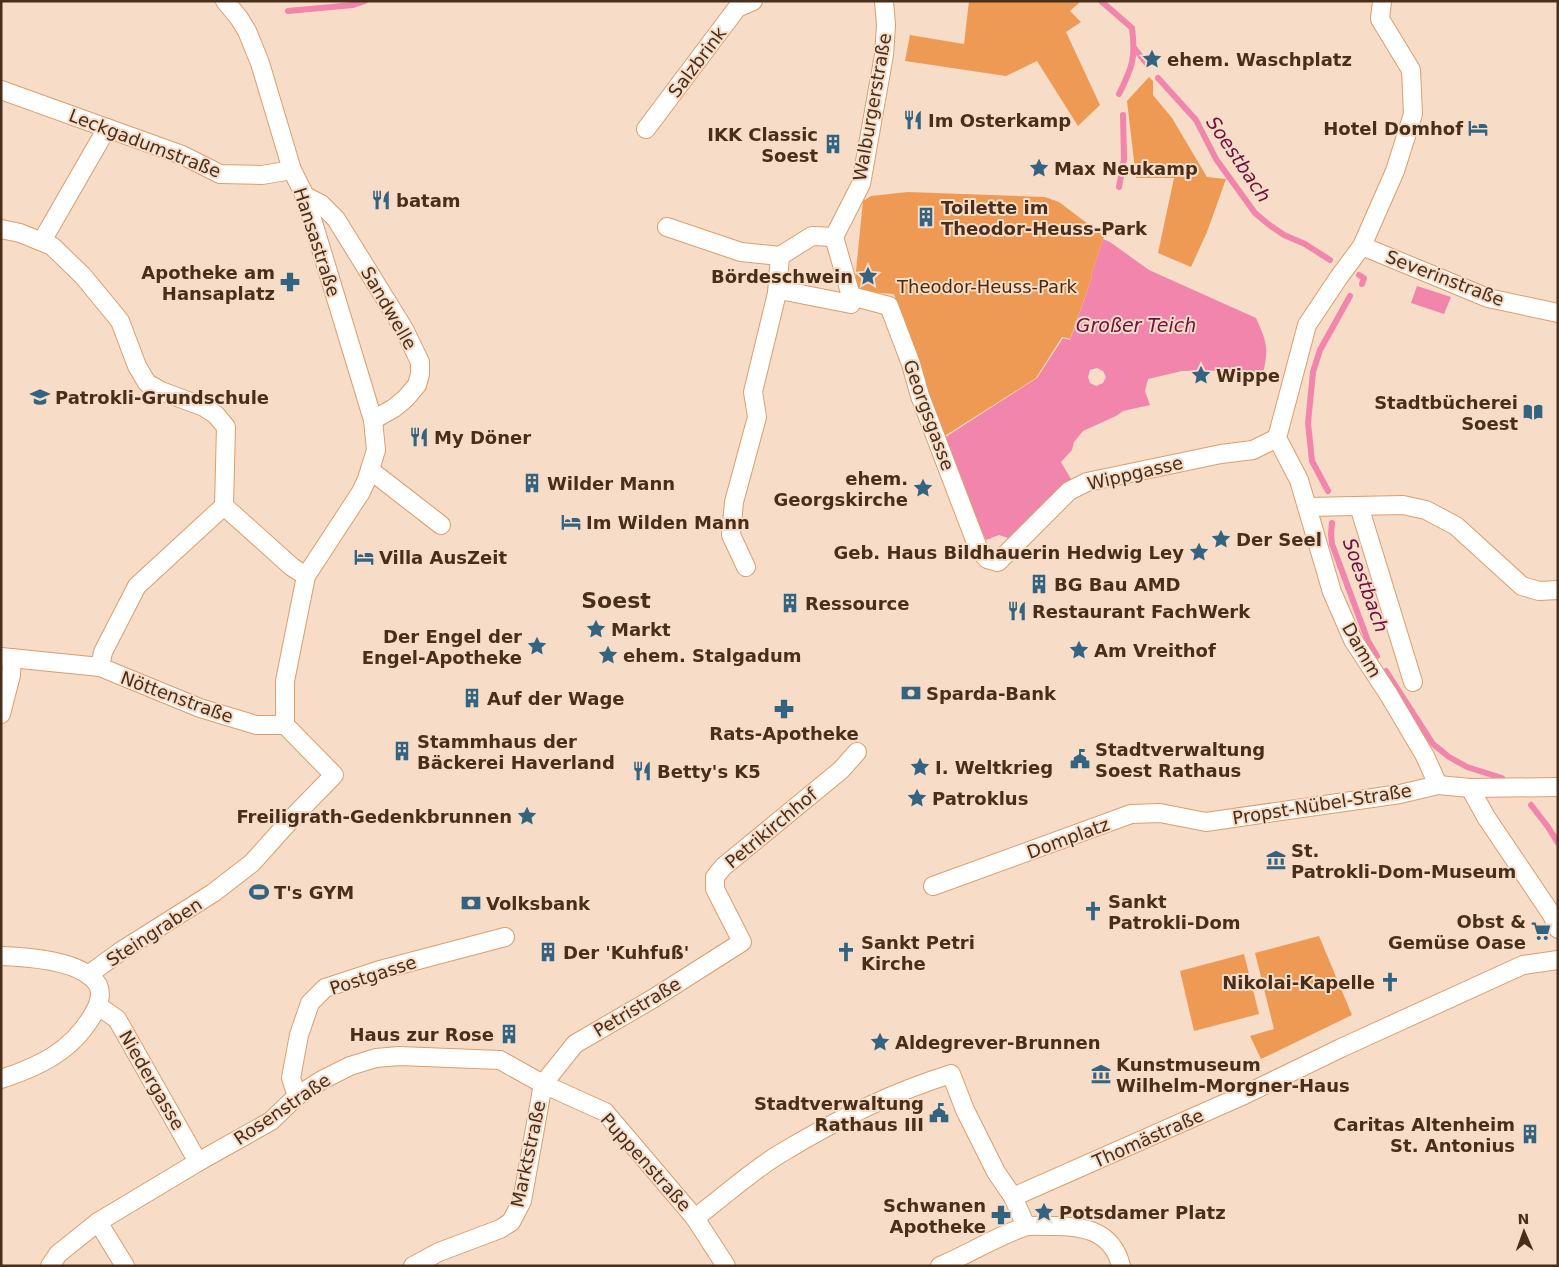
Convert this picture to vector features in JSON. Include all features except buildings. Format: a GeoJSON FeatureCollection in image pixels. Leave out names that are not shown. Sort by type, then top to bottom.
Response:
{"type":"FeatureCollection","features":[{"type":"Feature","properties":{"kind":"street","name":"Hansastraße"},"geometry":{"type":"LineString","coordinates":[[225,1],[239,18],[260,63],[292,170],[305,196],[373,420],[376,450],[361,492],[344,515],[306,576]]}},
{"type":"Feature","properties":{"kind":"street","name":"Salzbrink"},"geometry":{"type":"LineString","coordinates":[[646,130],[737,8],[752,1]]}},
{"type":"Feature","properties":{"kind":"street","name":"Walburgerstraße"},"geometry":{"type":"LineString","coordinates":[[834,237],[861,184],[884,55],[886,25],[884,1]]}},
{"type":"Feature","properties":{"kind":"street"},"geometry":{"type":"LineString","coordinates":[[1276,438],[1308,325],[1339,276],[1362,246],[1395,172],[1413,114],[1411,70],[1380,19],[1382,1]]}},
{"type":"Feature","properties":{"kind":"street","name":"Leckgadumstraße"},"geometry":{"type":"LineString","coordinates":[[1,90],[182,155],[220,174],[262,175],[292,170]]}},
{"type":"Feature","properties":{"kind":"street"},"geometry":{"type":"LineString","coordinates":[[42,241],[107,128]]}},
{"type":"Feature","properties":{"kind":"street","name":"Sandwelle"},"geometry":{"type":"LineString","coordinates":[[305,196],[321,204],[336,218],[404,329],[420,362],[420,374],[417,385],[394,408],[373,420]]}},
{"type":"Feature","properties":{"kind":"street"},"geometry":{"type":"LineString","coordinates":[[668,227],[741,252],[780,256],[812,236],[834,237],[851,304],[785,291],[777,293]]}},
{"type":"Feature","properties":{"kind":"street"},"geometry":{"type":"LineString","coordinates":[[1,229],[20,233],[52,246],[77,270],[120,321],[137,366],[147,383],[161,391],[204,407],[216,415],[226,428],[224,506],[137,586],[104,652],[100,668]]}},
{"type":"Feature","properties":{"kind":"street","name":"Severinstraße"},"geometry":{"type":"LineString","coordinates":[[1362,246],[1488,298],[1556,309]]}},
{"type":"Feature","properties":{"kind":"street"},"geometry":{"type":"LineString","coordinates":[[746,567],[731,535],[734,502],[757,417],[753,392],[777,293],[780,256]]}},
{"type":"Feature","properties":{"kind":"street","name":"Georgsgasse"},"geometry":{"type":"LineString","coordinates":[[850,296],[890,306],[911,364],[920,396],[971,530],[978,548],[987,559]]}},
{"type":"Feature","properties":{"kind":"street","name":"Wippgasse"},"geometry":{"type":"LineString","coordinates":[[987,559],[998,562],[1069,491],[1087,482],[1221,454],[1253,450],[1276,438]]}},
{"type":"Feature","properties":{"kind":"street","name":"Damm"},"geometry":{"type":"LineString","coordinates":[[1276,438],[1299,480],[1332,592],[1353,640],[1389,696],[1424,756],[1438,785]]}},
{"type":"Feature","properties":{"kind":"street"},"geometry":{"type":"LineString","coordinates":[[370,470],[441,526]]}},
{"type":"Feature","properties":{"kind":"street"},"geometry":{"type":"LineString","coordinates":[[1307,507],[1404,505],[1426,510],[1456,526],[1522,586],[1539,591],[1558,590]]}},
{"type":"Feature","properties":{"kind":"street"},"geometry":{"type":"LineString","coordinates":[[224,506],[292,567],[306,576],[285,682],[285,725]]}},
{"type":"Feature","properties":{"kind":"street"},"geometry":{"type":"LineString","coordinates":[[1359,506],[1413,682]]}},
{"type":"Feature","properties":{"kind":"street"},"geometry":{"type":"LineString","coordinates":[[1,714],[11,675],[6,658]]}},
{"type":"Feature","properties":{"kind":"street","name":"Nöttenstraße"},"geometry":{"type":"LineString","coordinates":[[6,658],[100,668],[200,708],[256,725],[285,725]]}},
{"type":"Feature","properties":{"kind":"street","name":"Steingraben"},"geometry":{"type":"LineString","coordinates":[[98,1006],[100,996],[98,986],[88,976],[121,951],[214,893],[252,863],[334,774],[285,725]]}},
{"type":"Feature","properties":{"kind":"street","name":"Petrikirchhof"},"geometry":{"type":"LineString","coordinates":[[742,942],[715,888],[714,878],[723,867],[841,770],[857,752]]}},
{"type":"Feature","properties":{"kind":"street","name":"Propst-Nübel-Straße"},"geometry":{"type":"LineString","coordinates":[[1206,822],[1400,794],[1438,785],[1470,788],[1558,788]]}},
{"type":"Feature","properties":{"kind":"street"},"geometry":{"type":"LineString","coordinates":[[1470,788],[1486,817],[1552,915],[1558,929]]}},
{"type":"Feature","properties":{"kind":"street","name":"Domplatz"},"geometry":{"type":"LineString","coordinates":[[933,886],[1131,814],[1160,813],[1206,822]]}},
{"type":"Feature","properties":{"kind":"street","name":"Postgasse"},"geometry":{"type":"LineString","coordinates":[[298,1096],[291,1078],[299,1034],[310,1003],[325,988],[380,970],[505,937]]}},
{"type":"Feature","properties":{"kind":"street","name":"Petristraße"},"geometry":{"type":"LineString","coordinates":[[543,1084],[575,1044],[654,998],[742,942]]}},
{"type":"Feature","properties":{"kind":"street"},"geometry":{"type":"LineString","coordinates":[[1,956],[35,957],[74,967],[88,976]]}},
{"type":"Feature","properties":{"kind":"street","name":"Thomästraße"},"geometry":{"type":"LineString","coordinates":[[1013,1197],[1192,1118],[1523,966],[1558,960]]}},
{"type":"Feature","properties":{"kind":"street"},"geometry":{"type":"LineString","coordinates":[[1,1079],[30,1070],[60,1052],[88,1024],[98,1006]]}},
{"type":"Feature","properties":{"kind":"street","name":"Niedergasse"},"geometry":{"type":"LineString","coordinates":[[98,1006],[117,1019],[198,1162]]}},
{"type":"Feature","properties":{"kind":"street","name":"Rosenstraße"},"geometry":{"type":"LineString","coordinates":[[50,1266],[58,1254],[98,1222],[271,1121],[298,1096],[350,1066],[376,1058],[399,1056],[500,1060],[543,1084]]}},
{"type":"Feature","properties":{"kind":"street"},"geometry":{"type":"LineString","coordinates":[[695,1218],[777,1156],[856,1112],[926,1082],[951,1074],[965,1110],[996,1172],[1013,1197],[1026,1226]]}},
{"type":"Feature","properties":{"kind":"street","name":"Puppenstraße"},"geometry":{"type":"LineString","coordinates":[[543,1084],[605,1112],[695,1218],[726,1266]]}},
{"type":"Feature","properties":{"kind":"street","name":"Marktstraße"},"geometry":{"type":"LineString","coordinates":[[413,1266],[439,1252],[500,1229],[512,1222],[522,1201],[543,1084]]}},
{"type":"Feature","properties":{"kind":"street"},"geometry":{"type":"LineString","coordinates":[[98,1222],[125,1266]]}},
{"type":"Feature","properties":{"kind":"street"},"geometry":{"type":"LineString","coordinates":[[940,1266],[1026,1226],[1071,1225],[1090,1230],[1108,1240],[1119,1257],[1121,1266]]}},
{"type":"Feature","properties":{"kind":"green space"},"geometry":{"type":"Polygon","coordinates":[[[969,1],[1081,1],[1070,11],[1081,22],[1066,32],[1100,105],[1078,126],[1037,61],[1006,76],[905,61],[910,35],[964,44],[969,1]]]}},
{"type":"Feature","properties":{"kind":"green space"},"geometry":{"type":"Polygon","coordinates":[[[1149,77],[1153,81],[1153,95],[1172,118],[1207,177],[1226,179],[1207,232],[1191,267],[1158,253],[1174,178],[1136,178],[1127,101],[1149,77]]]}},
{"type":"Feature","properties":{"kind":"green space","name":"Theodor-Heuss-Park"},"geometry":{"type":"Polygon","coordinates":[[[908,192],[1045,197],[1059,202],[1104,236],[1070,339],[1062,337],[1036,378],[940,439],[894,294],[854,291],[863,201],[871,196],[908,192]]]}},
{"type":"Feature","properties":{"kind":"green space"},"geometry":{"type":"Polygon","coordinates":[[[1319,936],[1352,1015],[1261,1059],[1250,1036],[1274,1029],[1255,953],[1319,936]]]}},
{"type":"Feature","properties":{"kind":"green space"},"geometry":{"type":"Polygon","coordinates":[[[1244,954],[1259,1014],[1194,1031],[1180,971],[1244,954]]]}},
{"type":"Feature","properties":{"kind":"water","name":"Großer Teich"},"geometry":{"type":"Polygon","coordinates":[[[1103,239],[1149,270],[1256,318],[1266,348],[1262,380],[1234,369],[1182,371],[1148,379],[1145,391],[1150,405],[1123,411],[1083,431],[1074,442],[1072,450],[1061,462],[1071,479],[1011,539],[999,535],[986,540],[941,440],[1037,378],[1063,338],[1070,340],[1103,239]],[[1097,368],[1090,370],[1088,377],[1090,383],[1096,386],[1103,383],[1106,377],[1103,371],[1097,368]]]}},
{"type":"Feature","properties":{"kind":"water"},"geometry":{"type":"Polygon","coordinates":[[[1417,286],[1451,297],[1444,314],[1411,303],[1417,286]]]}},
{"type":"Feature","properties":{"kind":"waterway","name":"Soestbach"},"geometry":{"type":"LineString","coordinates":[[288,11],[353,5],[365,1]]}},
{"type":"Feature","properties":{"kind":"waterway"},"geometry":{"type":"LineString","coordinates":[[1101,1],[1132,28],[1132,62],[1119,94]]}},
{"type":"Feature","properties":{"kind":"waterway","name":"Soestbach"},"geometry":{"type":"LineString","coordinates":[[1135,49],[1147,64]]}},
{"type":"Feature","properties":{"kind":"waterway","name":"Soestbach"},"geometry":{"type":"LineString","coordinates":[[1158,78],[1196,120],[1216,159],[1255,213],[1284,235],[1305,244],[1330,260]]}},
{"type":"Feature","properties":{"kind":"waterway"},"geometry":{"type":"LineString","coordinates":[[1119,187],[1124,159],[1123,115]]}},
{"type":"Feature","properties":{"kind":"waterway","name":"Soestbach"},"geometry":{"type":"LineString","coordinates":[[1359,275],[1364,278],[1362,284]]}},
{"type":"Feature","properties":{"kind":"waterway","name":"Soestbach"},"geometry":{"type":"LineString","coordinates":[[1328,491],[1312,461],[1308,423],[1313,372],[1320,350],[1350,296]]}},
{"type":"Feature","properties":{"kind":"waterway","name":"Soestbach"},"geometry":{"type":"LineString","coordinates":[[1332,523],[1332,544],[1368,641],[1377,656]]}},
{"type":"Feature","properties":{"kind":"waterway","name":"Soestbach"},"geometry":{"type":"LineString","coordinates":[[1386,671],[1433,744],[1449,757],[1467,767],[1502,778]]}},
{"type":"Feature","properties":{"kind":"waterway","name":"Soestbach"},"geometry":{"type":"LineString","coordinates":[[1531,805],[1558,843]]}},
{"type":"Feature","properties":{"kind":"place","name":"ehem. Waschplatz"},"geometry":{"type":"Point","coordinates":[1152,59]}},
{"type":"Feature","properties":{"kind":"place","name":"Im Osterkamp"},"geometry":{"type":"Point","coordinates":[913,120]}},
{"type":"Feature","properties":{"kind":"place","name":"Hotel Domhof"},"geometry":{"type":"Point","coordinates":[1478,128]}},
{"type":"Feature","properties":{"kind":"place","name":"IKK Classic Soest"},"geometry":{"type":"Point","coordinates":[833,144]}},
{"type":"Feature","properties":{"kind":"place","name":"Max Neukamp"},"geometry":{"type":"Point","coordinates":[1039,168]}},
{"type":"Feature","properties":{"kind":"place","name":"batam"},"geometry":{"type":"Point","coordinates":[381,200]}},
{"type":"Feature","properties":{"kind":"place","name":"Toilette im Theodor-Heuss-Park"},"geometry":{"type":"Point","coordinates":[926,217]}},
{"type":"Feature","properties":{"kind":"place","name":"Bördeschwein"},"geometry":{"type":"Point","coordinates":[868,276]}},
{"type":"Feature","properties":{"kind":"place","name":"Apotheke am Hansaplatz"},"geometry":{"type":"Point","coordinates":[290,282]}},
{"type":"Feature","properties":{"kind":"place","name":"Wippe"},"geometry":{"type":"Point","coordinates":[1201,375]}},
{"type":"Feature","properties":{"kind":"place","name":"Patrokli-Grundschule"},"geometry":{"type":"Point","coordinates":[40,397]}},
{"type":"Feature","properties":{"kind":"place","name":"Stadtbücherei Soest"},"geometry":{"type":"Point","coordinates":[1533,412]}},
{"type":"Feature","properties":{"kind":"place","name":"My Döner"},"geometry":{"type":"Point","coordinates":[419,437]}},
{"type":"Feature","properties":{"kind":"place","name":"Wilder Mann"},"geometry":{"type":"Point","coordinates":[532,483]}},
{"type":"Feature","properties":{"kind":"place","name":"ehem. Georgskirche"},"geometry":{"type":"Point","coordinates":[923,488]}},
{"type":"Feature","properties":{"kind":"place","name":"Im Wilden Mann"},"geometry":{"type":"Point","coordinates":[571,522]}},
{"type":"Feature","properties":{"kind":"place","name":"Der Seel"},"geometry":{"type":"Point","coordinates":[1221,539]}},
{"type":"Feature","properties":{"kind":"place","name":"Geb. Haus Bildhauerin Hedwig Ley"},"geometry":{"type":"Point","coordinates":[1199,552]}},
{"type":"Feature","properties":{"kind":"place","name":"Villa AusZeit"},"geometry":{"type":"Point","coordinates":[364,557]}},
{"type":"Feature","properties":{"kind":"place","name":"BG Bau AMD"},"geometry":{"type":"Point","coordinates":[1039,584]}},
{"type":"Feature","properties":{"kind":"place","name":"Ressource"},"geometry":{"type":"Point","coordinates":[790,603]}},
{"type":"Feature","properties":{"kind":"place","name":"Restaurant FachWerk"},"geometry":{"type":"Point","coordinates":[1017,611]}},
{"type":"Feature","properties":{"kind":"place","name":"Markt"},"geometry":{"type":"Point","coordinates":[596,629]}},
{"type":"Feature","properties":{"kind":"place","name":"Der Engel der Engel-Apotheke"},"geometry":{"type":"Point","coordinates":[537,646]}},
{"type":"Feature","properties":{"kind":"place","name":"Am Vreithof"},"geometry":{"type":"Point","coordinates":[1079,650]}},
{"type":"Feature","properties":{"kind":"place","name":"ehem. Stalgadum"},"geometry":{"type":"Point","coordinates":[608,655]}},
{"type":"Feature","properties":{"kind":"place","name":"Sparda-Bank"},"geometry":{"type":"Point","coordinates":[911,693]}},
{"type":"Feature","properties":{"kind":"place","name":"Auf der Wage"},"geometry":{"type":"Point","coordinates":[472,698]}},
{"type":"Feature","properties":{"kind":"place","name":"Rats-Apotheke"},"geometry":{"type":"Point","coordinates":[784,709]}},
{"type":"Feature","properties":{"kind":"place","name":"Stammhaus der Bäckerei Haverland"},"geometry":{"type":"Point","coordinates":[402,751]}},
{"type":"Feature","properties":{"kind":"place","name":"Stadtverwaltung Soest Rathaus"},"geometry":{"type":"Point","coordinates":[1080,759]}},
{"type":"Feature","properties":{"kind":"place","name":"I. Weltkrieg"},"geometry":{"type":"Point","coordinates":[920,767]}},
{"type":"Feature","properties":{"kind":"place","name":"Betty's K5"},"geometry":{"type":"Point","coordinates":[642,771]}},
{"type":"Feature","properties":{"kind":"place","name":"Patroklus"},"geometry":{"type":"Point","coordinates":[917,798]}},
{"type":"Feature","properties":{"kind":"place","name":"Freiligrath-Gedenkbrunnen"},"geometry":{"type":"Point","coordinates":[527,816]}},
{"type":"Feature","properties":{"kind":"place","name":"St. Patrokli-Dom-Museum"},"geometry":{"type":"Point","coordinates":[1276,860]}},
{"type":"Feature","properties":{"kind":"place","name":"T's GYM"},"geometry":{"type":"Point","coordinates":[259,892]}},
{"type":"Feature","properties":{"kind":"place","name":"Volksbank"},"geometry":{"type":"Point","coordinates":[471,903]}},
{"type":"Feature","properties":{"kind":"place","name":"Sankt Patrokli-Dom"},"geometry":{"type":"Point","coordinates":[1093,911]}},
{"type":"Feature","properties":{"kind":"place","name":"Obst & Gemüse Oase"},"geometry":{"type":"Point","coordinates":[1541,931]}},
{"type":"Feature","properties":{"kind":"place","name":"Der 'Kuhfuß'"},"geometry":{"type":"Point","coordinates":[548,952]}},
{"type":"Feature","properties":{"kind":"place","name":"Sankt Petri Kirche"},"geometry":{"type":"Point","coordinates":[846,952]}},
{"type":"Feature","properties":{"kind":"place","name":"Nikolai-Kapelle"},"geometry":{"type":"Point","coordinates":[1390,982]}},
{"type":"Feature","properties":{"kind":"place","name":"Haus zur Rose"},"geometry":{"type":"Point","coordinates":[509,1034]}},
{"type":"Feature","properties":{"kind":"place","name":"Aldegrever-Brunnen"},"geometry":{"type":"Point","coordinates":[880,1042]}},
{"type":"Feature","properties":{"kind":"place","name":"Kunstmuseum Wilhelm-Morgner-Haus"},"geometry":{"type":"Point","coordinates":[1101,1074]}},
{"type":"Feature","properties":{"kind":"place","name":"Stadtverwaltung Rathaus III"},"geometry":{"type":"Point","coordinates":[939,1113]}},
{"type":"Feature","properties":{"kind":"place","name":"Caritas Altenheim St. Antonius"},"geometry":{"type":"Point","coordinates":[1530,1134]}},
{"type":"Feature","properties":{"kind":"place","name":"Potsdamer Platz"},"geometry":{"type":"Point","coordinates":[1044,1212]}},
{"type":"Feature","properties":{"kind":"place","name":"Schwanen Apotheke"},"geometry":{"type":"Point","coordinates":[1001,1215]}},
{"type":"Feature","properties":{"kind":"district","name":"Soest"},"geometry":{"type":"Point","coordinates":[616,600]}}]}
